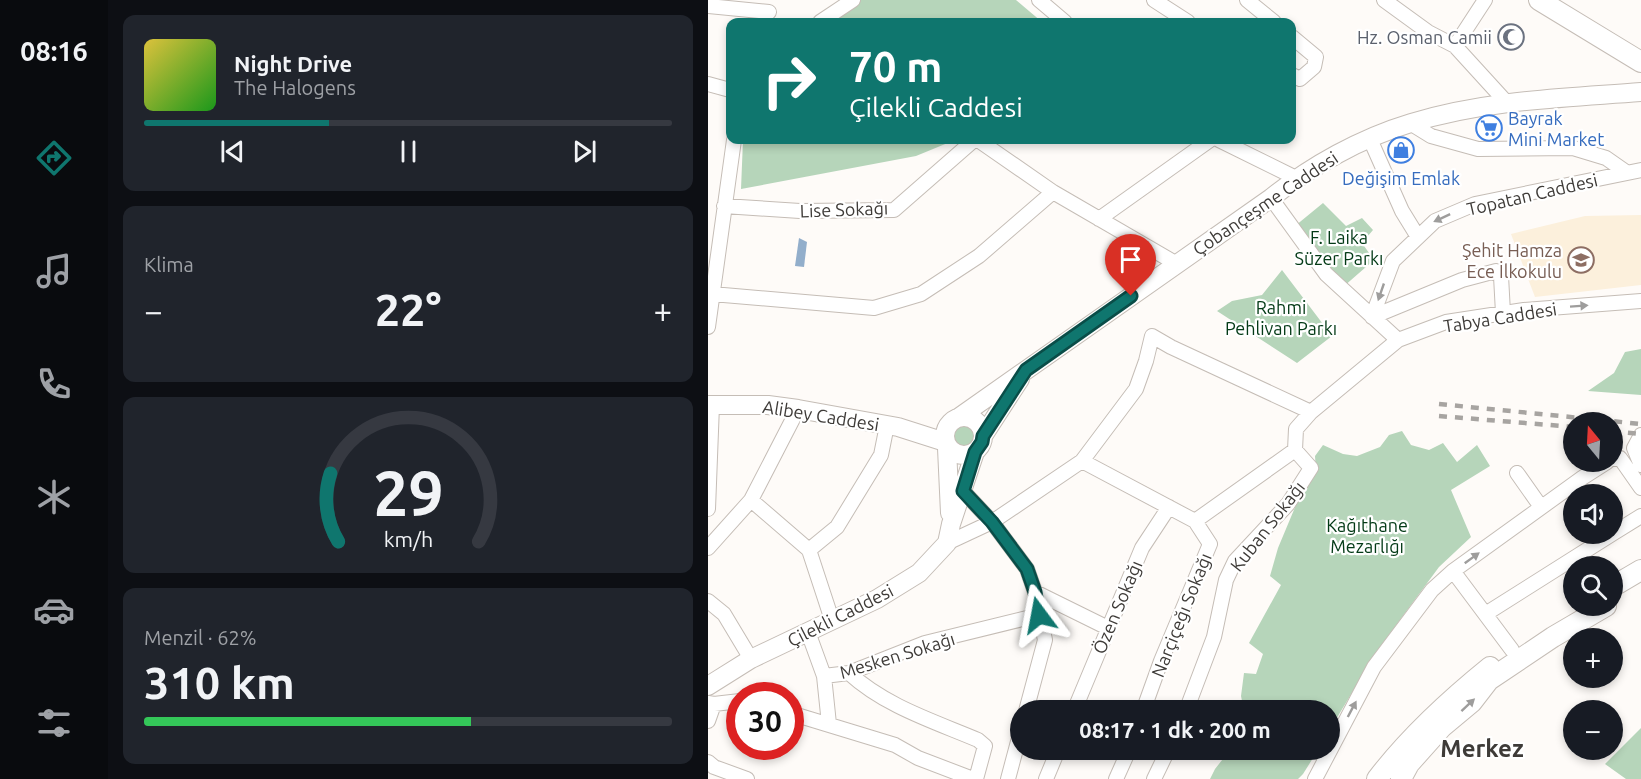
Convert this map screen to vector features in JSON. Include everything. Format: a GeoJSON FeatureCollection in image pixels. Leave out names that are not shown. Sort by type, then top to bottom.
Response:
{"type":"FeatureCollection","features":[{"type":"Feature","properties":{"kind":"main road"},"geometry":{"type":"LineString","coordinates":[[1539,0],[1641,62]]}},
{"type":"Feature","properties":{"kind":"main road"},"geometry":{"type":"LineString","coordinates":[[1623,581],[1641,570]]}},
{"type":"Feature","properties":{"kind":"main road"},"geometry":{"type":"LineString","coordinates":[[1623,596],[1641,585]]}},
{"type":"Feature","properties":{"kind":"main road"},"geometry":{"type":"LineString","coordinates":[[1377,779],[1399,750],[1460,691],[1512,650],[1565,616]]}},
{"type":"Feature","properties":{"kind":"main road"},"geometry":{"type":"LineString","coordinates":[[1401,779],[1409,764],[1442,727],[1472,702],[1489,680],[1589,616]]}},
{"type":"Feature","properties":{"kind":"street"},"geometry":{"type":"LineString","coordinates":[[756,0],[768,17]]}},
{"type":"Feature","properties":{"kind":"street"},"geometry":{"type":"LineString","coordinates":[[826,18],[853,0]]}},
{"type":"Feature","properties":{"kind":"street"},"geometry":{"type":"LineString","coordinates":[[1039,0],[1060,18]]}},
{"type":"Feature","properties":{"kind":"street"},"geometry":{"type":"LineString","coordinates":[[1154,0],[1182,18]]}},
{"type":"Feature","properties":{"kind":"street"},"geometry":{"type":"LineString","coordinates":[[1247,0],[1269,18]]}},
{"type":"Feature","properties":{"kind":"street"},"geometry":{"type":"LineString","coordinates":[[1384,0],[1428,32],[1455,46],[1507,103]]}},
{"type":"Feature","properties":{"kind":"street"},"geometry":{"type":"LineString","coordinates":[[1455,46],[1485,0]]}},
{"type":"Feature","properties":{"kind":"street"},"geometry":{"type":"LineString","coordinates":[[708,6],[768,17]]}},
{"type":"Feature","properties":{"kind":"street"},"geometry":{"type":"LineString","coordinates":[[1296,40],[1316,57],[1314,67],[1300,79],[1296,77]]}},
{"type":"Feature","properties":{"kind":"street"},"geometry":{"type":"LineString","coordinates":[[708,84],[726,89]]}},
{"type":"Feature","properties":{"kind":"street","name":"Çobançeşme Caddesi"},"geometry":{"type":"LineString","coordinates":[[955,419],[1271,198],[1296,178],[1344,150],[1410,123],[1507,103],[1641,92]]}},
{"type":"Feature","properties":{"kind":"street"},"geometry":{"type":"LineString","coordinates":[[1410,123],[1431,136],[1478,149],[1573,148],[1606,158],[1635,173]]}},
{"type":"Feature","properties":{"kind":"street"},"geometry":{"type":"LineString","coordinates":[[1370,139],[1402,211],[1418,237]]}},
{"type":"Feature","properties":{"kind":"street"},"geometry":{"type":"LineString","coordinates":[[708,325],[713,250],[724,206],[734,144]]}},
{"type":"Feature","properties":{"kind":"street","name":"Lise Sokağı"},"geometry":{"type":"LineString","coordinates":[[724,206],[800,211],[894,210],[971,144]]}},
{"type":"Feature","properties":{"kind":"street","name":"Lise Sokağı"},"geometry":{"type":"LineString","coordinates":[[982,144],[1053,192],[1177,264]]}},
{"type":"Feature","properties":{"kind":"street"},"geometry":{"type":"LineString","coordinates":[[1099,219],[1204,144]]}},
{"type":"Feature","properties":{"kind":"street"},"geometry":{"type":"LineString","coordinates":[[1227,144],[1296,178]]}},
{"type":"Feature","properties":{"kind":"street","name":"Topatan Caddesi"},"geometry":{"type":"LineString","coordinates":[[1372,317],[1393,261],[1435,221],[1475,204],[1635,173]]}},
{"type":"Feature","properties":{"kind":"street"},"geometry":{"type":"LineString","coordinates":[[711,294],[874,308],[921,294],[979,256],[1053,192]]}},
{"type":"Feature","properties":{"kind":"street"},"geometry":{"type":"LineString","coordinates":[[1271,198],[1326,274],[1398,339]]}},
{"type":"Feature","properties":{"kind":"street"},"geometry":{"type":"LineString","coordinates":[[1372,317],[1462,280],[1496,271],[1501,276],[1503,313]]}},
{"type":"Feature","properties":{"kind":"street","name":"Tabya Caddesi"},"geometry":{"type":"LineString","coordinates":[[1295,450],[1296,429],[1311,412],[1398,339],[1446,322],[1503,313],[1641,301]]}},
{"type":"Feature","properties":{"kind":"street"},"geometry":{"type":"LineString","coordinates":[[947,543],[992,522],[1082,460],[1136,389],[1152,336],[1311,412]]}},
{"type":"Feature","properties":{"kind":"street","name":"Çobançeşme Caddesi"},"geometry":{"type":"LineString","coordinates":[[979,444],[1026,370]]}},
{"type":"Feature","properties":{"kind":"street"},"geometry":{"type":"LineString","coordinates":[[708,509],[710,405]]}},
{"type":"Feature","properties":{"kind":"street","name":"Alibey Caddesi"},"geometry":{"type":"LineString","coordinates":[[710,405],[768,405],[798,409],[892,426],[946,445]]}},
{"type":"Feature","properties":{"kind":"street"},"geometry":{"type":"LineString","coordinates":[[708,548],[751,500],[798,409]]}},
{"type":"Feature","properties":{"kind":"street"},"geometry":{"type":"LineString","coordinates":[[947,543],[951,524],[979,444],[980,425],[970,418],[955,419],[945,430],[951,524]]}},
{"type":"Feature","properties":{"kind":"street","name":"Alibey Caddesi"},"geometry":{"type":"LineString","coordinates":[[892,426],[955,419]]}},
{"type":"Feature","properties":{"kind":"street"},"geometry":{"type":"LineString","coordinates":[[809,550],[837,527],[881,455],[892,426]]}},
{"type":"Feature","properties":{"kind":"street"},"geometry":{"type":"LineString","coordinates":[[1641,435],[1634,448],[1641,465]]}},
{"type":"Feature","properties":{"kind":"street"},"geometry":{"type":"LineString","coordinates":[[946,445],[952,452],[963,456],[979,444]]}},
{"type":"Feature","properties":{"kind":"street"},"geometry":{"type":"LineString","coordinates":[[1082,460],[1195,521],[1295,450]]}},
{"type":"Feature","properties":{"kind":"street","name":"Kuban Sokağı"},"geometry":{"type":"LineString","coordinates":[[1190,700],[1214,637],[1226,580],[1235,561],[1288,504],[1311,468],[1295,450]]}},
{"type":"Feature","properties":{"kind":"street"},"geometry":{"type":"LineString","coordinates":[[1623,466],[1641,488]]}},
{"type":"Feature","properties":{"kind":"street"},"geometry":{"type":"LineString","coordinates":[[1315,779],[1374,667],[1432,590],[1453,571],[1592,472]]}},
{"type":"Feature","properties":{"kind":"street"},"geometry":{"type":"LineString","coordinates":[[1517,473],[1541,507]]}},
{"type":"Feature","properties":{"kind":"street"},"geometry":{"type":"LineString","coordinates":[[963,491],[992,522],[1027,569],[1035,592],[1045,640],[1029,700]]}},
{"type":"Feature","properties":{"kind":"street"},"geometry":{"type":"LineString","coordinates":[[751,500],[809,550],[832,620]]}},
{"type":"Feature","properties":{"kind":"street","name":"Özen Sokağı"},"geometry":{"type":"LineString","coordinates":[[1079,700],[1142,548],[1169,507]]}},
{"type":"Feature","properties":{"kind":"street"},"geometry":{"type":"LineString","coordinates":[[1623,527],[1641,516]]}},
{"type":"Feature","properties":{"kind":"street","name":"Narçiçeğı Sokağı"},"geometry":{"type":"LineString","coordinates":[[1147,700],[1210,544],[1195,521]]}},
{"type":"Feature","properties":{"kind":"street","name":"Çilekli Caddesi"},"geometry":{"type":"LineString","coordinates":[[708,686],[751,660],[877,598],[919,573],[947,543]]}},
{"type":"Feature","properties":{"kind":"street"},"geometry":{"type":"LineString","coordinates":[[1487,613],[1596,544]]}},
{"type":"Feature","properties":{"kind":"street"},"geometry":{"type":"LineString","coordinates":[[1453,571],[1487,613],[1512,650]]}},
{"type":"Feature","properties":{"kind":"street"},"geometry":{"type":"LineString","coordinates":[[1035,592],[1108,628]]}},
{"type":"Feature","properties":{"kind":"street"},"geometry":{"type":"LineString","coordinates":[[708,601],[724,614],[751,660]]}},
{"type":"Feature","properties":{"kind":"street","name":"Mesken Sokağı"},"geometry":{"type":"LineString","coordinates":[[824,676],[849,673],[925,643],[1039,615]]}},
{"type":"Feature","properties":{"kind":"street"},"geometry":{"type":"LineString","coordinates":[[808,632],[824,676],[828,724]]}},
{"type":"Feature","properties":{"kind":"street"},"geometry":{"type":"LineString","coordinates":[[804,717],[895,745],[918,758],[974,779],[984,746],[978,740],[893,705],[864,687],[849,673]]}},
{"type":"Feature","properties":{"kind":"street"},"geometry":{"type":"LineString","coordinates":[[708,721],[711,703],[726,702]]}},
{"type":"Feature","properties":{"kind":"street"},"geometry":{"type":"LineString","coordinates":[[1008,779],[1013,760]]}},
{"type":"Feature","properties":{"kind":"street"},"geometry":{"type":"LineString","coordinates":[[1046,779],[1054,760]]}},
{"type":"Feature","properties":{"kind":"street"},"geometry":{"type":"LineString","coordinates":[[1116,779],[1124,760]]}},
{"type":"Feature","properties":{"kind":"street"},"geometry":{"type":"LineString","coordinates":[[1154,779],[1163,760]]}},
{"type":"Feature","properties":{"kind":"street"},"geometry":{"type":"LineString","coordinates":[[708,762],[714,767],[747,779]]}},
{"type":"Feature","properties":{"kind":"shaded area","name":"Şehit Hamza Ece İlkokulu"},"geometry":{"type":"Polygon","coordinates":[[[1641,215],[1641,285],[1535,297],[1511,234],[1585,216],[1641,215]]]}},
{"type":"Feature","properties":{"kind":"green space"},"geometry":{"type":"Polygon","coordinates":[[[847,0],[1016,0],[1037,18],[823,18],[847,0]]]}},
{"type":"Feature","properties":{"kind":"green space"},"geometry":{"type":"Polygon","coordinates":[[[743,144],[945,144],[916,156],[741,189],[743,144]]]}},
{"type":"Feature","properties":{"kind":"green space","name":"F. Laika Süzer Parkı"},"geometry":{"type":"Polygon","coordinates":[[[1323,203],[1346,226],[1362,218],[1373,230],[1362,243],[1374,260],[1343,287],[1295,226],[1323,203]]]}},
{"type":"Feature","properties":{"kind":"green space","name":"Rahmi Pehlivan Parkı"},"geometry":{"type":"Polygon","coordinates":[[[1282,270],[1332,336],[1297,363],[1217,311],[1232,301],[1262,295],[1282,270]]]}},
{"type":"Feature","properties":{"kind":"green space"},"geometry":{"type":"Polygon","coordinates":[[[1641,349],[1641,395],[1588,391],[1614,373],[1625,352],[1641,349]]]}},
{"type":"Feature","properties":{"kind":"green space"},"geometry":{"type":"Polygon","coordinates":[[[964,426],[971,429],[974,436],[971,443],[964,446],[957,443],[954,436],[957,429],[964,426]]]}},
{"type":"Feature","properties":{"kind":"green space","name":"Kağıthane Mezarlığı"},"geometry":{"type":"Polygon","coordinates":[[[1402,431],[1411,445],[1429,450],[1443,443],[1457,462],[1477,445],[1490,466],[1451,490],[1471,537],[1439,567],[1377,651],[1340,713],[1340,700],[1242,700],[1244,673],[1256,674],[1263,654],[1249,643],[1281,585],[1270,576],[1278,548],[1301,493],[1316,472],[1315,456],[1323,445],[1343,454],[1357,456],[1380,447],[1389,435],[1402,431]]]}},
{"type":"Feature","properties":{"kind":"green space"},"geometry":{"type":"Polygon","coordinates":[[[1641,728],[1641,779],[1626,779],[1605,764],[1609,760],[1623,760],[1623,746],[1641,728]]]}},
{"type":"Feature","properties":{"kind":"green space"},"geometry":{"type":"Polygon","coordinates":[[[1222,760],[1312,760],[1298,779],[1210,779],[1222,760]]]}},
{"type":"Feature","properties":{"kind":"water"},"geometry":{"type":"Polygon","coordinates":[[[799,238],[807,242],[804,267],[795,266],[799,238]]]}},
{"type":"Feature","properties":{"kind":"railway"},"geometry":{"type":"LineString","coordinates":[[1439,404],[1641,424]]}},
{"type":"Feature","properties":{"kind":"railway"},"geometry":{"type":"LineString","coordinates":[[1439,416],[1563,426]]}},
{"type":"Feature","properties":{"kind":"railway"},"geometry":{"type":"LineString","coordinates":[[1623,432],[1641,434]]}},
{"type":"Feature","properties":{"kind":"place","name":"Hz. Osman Camii"},"geometry":{"type":"Point","coordinates":[1511,37]}},
{"type":"Feature","properties":{"kind":"place","name":"Bayrak Mini Market"},"geometry":{"type":"Point","coordinates":[1489,128]}},
{"type":"Feature","properties":{"kind":"place","name":"Değişim Emlak"},"geometry":{"type":"Point","coordinates":[1401,150]}},
{"type":"Feature","properties":{"kind":"place","name":"Şehit Hamza Ece İlkokulu"},"geometry":{"type":"Point","coordinates":[1581,260]}},
{"type":"Feature","properties":{"kind":"district","name":"Merkez"},"geometry":{"type":"Point","coordinates":[1482,748]}},
{"type":"Feature","properties":{"kind":"route"},"geometry":{"type":"LineString","coordinates":[[1039,615],[1035,592],[1027,569],[992,522],[963,491],[975,452],[983,436],[1026,370],[1131,296]]}}]}
